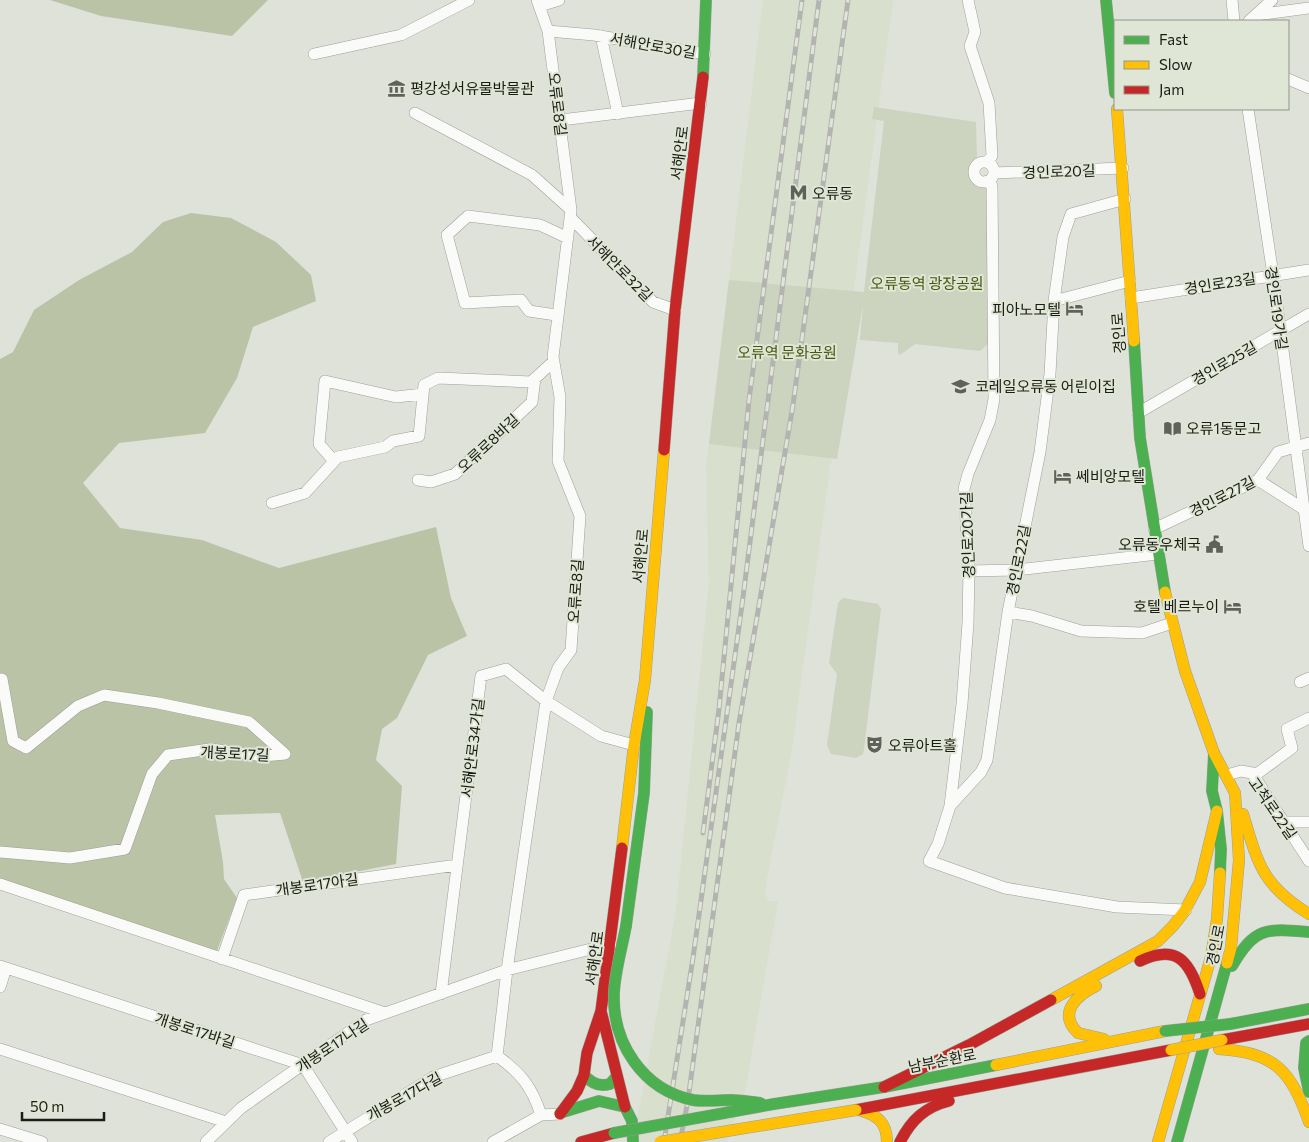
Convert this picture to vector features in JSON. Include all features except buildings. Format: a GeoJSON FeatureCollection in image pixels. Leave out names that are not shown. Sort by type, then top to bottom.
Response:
{"type":"FeatureCollection","features":[{"type":"Feature","properties":{"kind":"main road","name":"서해안로"},"geometry":{"type":"LineString","coordinates":[[601,1011],[611,944],[634,745],[645,680],[675,310],[701,103],[705,54],[706,0]]}},
{"type":"Feature","properties":{"kind":"main road"},"geometry":{"type":"LineString","coordinates":[[1106,0],[1114,62]]}},
{"type":"Feature","properties":{"kind":"main road","name":"경인로"},"geometry":{"type":"LineString","coordinates":[[1117,110],[1123,168],[1138,413],[1158,554],[1184,671],[1214,753],[1235,793],[1239,869],[1235,921],[1224,980],[1177,1142]]}},
{"type":"Feature","properties":{"kind":"main road"},"geometry":{"type":"LineString","coordinates":[[645,680],[648,750],[645,797],[614,1004],[618,1034],[630,1059],[643,1076],[662,1088],[692,1099],[774,1104]]}},
{"type":"Feature","properties":{"kind":"main road","name":"경인로"},"geometry":{"type":"LineString","coordinates":[[1158,1142],[1212,957],[1222,849],[1217,811],[1212,791],[1214,753]]}},
{"type":"Feature","properties":{"kind":"main road"},"geometry":{"type":"LineString","coordinates":[[1235,793],[1259,863],[1272,886],[1288,901],[1309,914]]}},
{"type":"Feature","properties":{"kind":"main road"},"geometry":{"type":"LineString","coordinates":[[884,1087],[968,1045],[1158,941],[1174,927],[1197,892],[1217,811]]}},
{"type":"Feature","properties":{"kind":"main road"},"geometry":{"type":"LineString","coordinates":[[1224,980],[1246,943],[1273,929],[1309,932]]}},
{"type":"Feature","properties":{"kind":"main road"},"geometry":{"type":"LineString","coordinates":[[1120,1040],[1084,1036],[1074,1031],[1070,1019],[1071,1008],[1078,997],[1146,958],[1162,953],[1174,954],[1186,962],[1195,975],[1200,994]]}},
{"type":"Feature","properties":{"kind":"main road","name":"남부순환로"},"geometry":{"type":"LineString","coordinates":[[581,1142],[614,1133],[774,1104],[884,1087],[1166,1031],[1230,1024],[1309,1009]]}},
{"type":"Feature","properties":{"kind":"main road"},"geometry":{"type":"LineString","coordinates":[[560,1114],[577,1091],[584,1075],[587,1053],[601,1011]]}},
{"type":"Feature","properties":{"kind":"main road"},"geometry":{"type":"LineString","coordinates":[[601,1011],[625,1107],[632,1121],[633,1142]]}},
{"type":"Feature","properties":{"kind":"main road"},"geometry":{"type":"LineString","coordinates":[[660,1142],[856,1110],[1171,1050],[1221,1044],[1309,1024]]}},
{"type":"Feature","properties":{"kind":"main road"},"geometry":{"type":"LineString","coordinates":[[1309,1041],[1306,1043],[1303,1060],[1304,1080],[1309,1092]]}},
{"type":"Feature","properties":{"kind":"main road"},"geometry":{"type":"LineString","coordinates":[[1221,1044],[1262,1055],[1281,1066],[1292,1082],[1309,1122]]}},
{"type":"Feature","properties":{"kind":"main road"},"geometry":{"type":"LineString","coordinates":[[584,1075],[589,1081],[606,1086],[613,1083],[617,1076]]}},
{"type":"Feature","properties":{"kind":"main road"},"geometry":{"type":"LineString","coordinates":[[900,1142],[906,1130],[922,1110],[944,1102],[987,1094],[1006,1080]]}},
{"type":"Feature","properties":{"kind":"main road"},"geometry":{"type":"LineString","coordinates":[[560,1114],[598,1099],[611,1101],[625,1107]]}},
{"type":"Feature","properties":{"kind":"main road"},"geometry":{"type":"LineString","coordinates":[[856,1110],[874,1114],[881,1118],[887,1128],[887,1142]]}},
{"type":"Feature","properties":{"kind":"street"},"geometry":{"type":"LineString","coordinates":[[538,3],[559,0]]}},
{"type":"Feature","properties":{"kind":"street"},"geometry":{"type":"LineString","coordinates":[[968,0],[975,32],[970,46],[989,103],[992,156],[987,162],[982,162],[974,169],[977,179],[991,177],[992,166],[987,162]]}},
{"type":"Feature","properties":{"kind":"street"},"geometry":{"type":"LineString","coordinates":[[1232,0],[1234,20]]}},
{"type":"Feature","properties":{"kind":"street"},"geometry":{"type":"LineString","coordinates":[[1253,18],[1272,0]]}},
{"type":"Feature","properties":{"kind":"street"},"geometry":{"type":"LineString","coordinates":[[314,54],[401,36],[461,2]]}},
{"type":"Feature","properties":{"kind":"street","name":"오류로8길"},"geometry":{"type":"LineString","coordinates":[[507,970],[546,701],[552,680],[571,650],[580,516],[558,461],[560,397],[554,361],[556,315],[571,214],[561,120],[548,31],[538,3]]}},
{"type":"Feature","properties":{"kind":"street"},"geometry":{"type":"LineString","coordinates":[[1253,18],[1309,8]]}},
{"type":"Feature","properties":{"kind":"street","name":"서해안로30길"},"geometry":{"type":"LineString","coordinates":[[548,31],[601,36],[705,54]]}},
{"type":"Feature","properties":{"kind":"street","name":"서해안로30길"},"geometry":{"type":"LineString","coordinates":[[601,36],[618,114]]}},
{"type":"Feature","properties":{"kind":"street"},"geometry":{"type":"LineString","coordinates":[[1289,79],[1309,88]]}},
{"type":"Feature","properties":{"kind":"street","name":"서해안로"},"geometry":{"type":"LineString","coordinates":[[561,120],[701,103]]}},
{"type":"Feature","properties":{"kind":"street","name":"경인로19가길"},"geometry":{"type":"LineString","coordinates":[[1248,110],[1273,274],[1295,447],[1306,510],[1309,546]]}},
{"type":"Feature","properties":{"kind":"street"},"geometry":{"type":"LineString","coordinates":[[415,113],[532,175],[571,214]]}},
{"type":"Feature","properties":{"kind":"street","name":"경인로20길"},"geometry":{"type":"LineString","coordinates":[[991,177],[1123,168]]}},
{"type":"Feature","properties":{"kind":"street","name":"경인로20가길"},"geometry":{"type":"LineString","coordinates":[[991,177],[994,399],[990,420],[968,474],[964,489],[969,571],[968,622],[962,695],[950,806],[938,844],[929,860],[1005,888],[1118,907],[1186,910]]}},
{"type":"Feature","properties":{"kind":"street","name":"경인로22길"},"geometry":{"type":"LineString","coordinates":[[950,806],[976,779],[987,760],[1008,612],[1040,452],[1050,374],[1054,301],[1062,237],[1072,214],[1125,199]]}},
{"type":"Feature","properties":{"kind":"street","name":"서해안로32길"},"geometry":{"type":"LineString","coordinates":[[571,214],[652,302],[675,310]]}},
{"type":"Feature","properties":{"kind":"street"},"geometry":{"type":"LineString","coordinates":[[556,315],[529,311],[521,300],[465,303],[446,236],[468,216],[540,225],[568,238]]}},
{"type":"Feature","properties":{"kind":"street","name":"경인로23길"},"geometry":{"type":"LineString","coordinates":[[1131,298],[1273,274],[1309,270]]}},
{"type":"Feature","properties":{"kind":"street"},"geometry":{"type":"LineString","coordinates":[[1054,301],[1130,281]]}},
{"type":"Feature","properties":{"kind":"street","name":"경인로25길"},"geometry":{"type":"LineString","coordinates":[[1138,413],[1309,314]]}},
{"type":"Feature","properties":{"kind":"street"},"geometry":{"type":"LineString","coordinates":[[272,503],[306,493],[338,457],[385,447],[392,441],[418,436],[424,385],[438,378],[531,382],[554,361]]}},
{"type":"Feature","properties":{"kind":"street","name":"오류로8바길"},"geometry":{"type":"LineString","coordinates":[[418,480],[431,482],[455,474],[532,402],[535,378]]}},
{"type":"Feature","properties":{"kind":"street"},"geometry":{"type":"LineString","coordinates":[[334,461],[319,444],[325,381],[396,396],[423,394]]}},
{"type":"Feature","properties":{"kind":"street","name":"경인로27길"},"geometry":{"type":"LineString","coordinates":[[1154,529],[1258,480],[1278,452],[1309,443]]}},
{"type":"Feature","properties":{"kind":"street"},"geometry":{"type":"LineString","coordinates":[[1258,480],[1306,510]]}},
{"type":"Feature","properties":{"kind":"street"},"geometry":{"type":"LineString","coordinates":[[969,571],[1016,570],[1158,554]]}},
{"type":"Feature","properties":{"kind":"street"},"geometry":{"type":"LineString","coordinates":[[1008,612],[1032,616],[1081,631],[1142,634],[1172,623]]}},
{"type":"Feature","properties":{"kind":"street","name":"서해안로34가길"},"geometry":{"type":"LineString","coordinates":[[441,994],[481,676],[506,670],[546,701],[601,736],[634,745]]}},
{"type":"Feature","properties":{"kind":"street","name":"개봉로17길"},"geometry":{"type":"LineString","coordinates":[[0,852],[70,858],[125,849],[152,774],[168,755],[210,749],[263,756],[285,754],[249,722],[158,703],[104,695],[78,706],[46,734],[26,748],[13,741],[2,679]]}},
{"type":"Feature","properties":{"kind":"street"},"geometry":{"type":"LineString","coordinates":[[1254,776],[1292,748],[1287,729],[1309,718]]}},
{"type":"Feature","properties":{"kind":"street","name":"고척로22길"},"geometry":{"type":"LineString","coordinates":[[1227,775],[1241,772],[1252,773],[1309,862]]}},
{"type":"Feature","properties":{"kind":"street"},"geometry":{"type":"LineString","coordinates":[[1282,822],[1309,822]]}},
{"type":"Feature","properties":{"kind":"street","name":"개봉로17아길"},"geometry":{"type":"LineString","coordinates":[[222,959],[244,895],[457,864]]}},
{"type":"Feature","properties":{"kind":"street"},"geometry":{"type":"LineString","coordinates":[[0,884],[385,1013]]}},
{"type":"Feature","properties":{"kind":"street","name":"개봉로17나길"},"geometry":{"type":"LineString","coordinates":[[206,1142],[241,1108],[366,1020],[507,970],[611,944]]}},
{"type":"Feature","properties":{"kind":"street"},"geometry":{"type":"LineString","coordinates":[[0,987],[3,967]]}},
{"type":"Feature","properties":{"kind":"street","name":"개봉로17바길"},"geometry":{"type":"LineString","coordinates":[[3,967],[303,1065]]}},
{"type":"Feature","properties":{"kind":"street"},"geometry":{"type":"LineString","coordinates":[[507,970],[497,1056],[512,1067],[533,1090],[541,1114]]}},
{"type":"Feature","properties":{"kind":"street"},"geometry":{"type":"LineString","coordinates":[[0,1049],[226,1122]]}},
{"type":"Feature","properties":{"kind":"street","name":"개봉로17다길"},"geometry":{"type":"LineString","coordinates":[[328,1142],[433,1076],[497,1056]]}},
{"type":"Feature","properties":{"kind":"street"},"geometry":{"type":"LineString","coordinates":[[303,1065],[352,1142]]}},
{"type":"Feature","properties":{"kind":"street"},"geometry":{"type":"LineString","coordinates":[[493,1142],[541,1114],[560,1114]]}},
{"type":"Feature","properties":{"kind":"street"},"geometry":{"type":"LineString","coordinates":[[0,1129],[42,1142]]}},
{"type":"Feature","properties":{"kind":"shaded area"},"geometry":{"type":"Polygon","coordinates":[[[763,0],[893,0],[792,749],[765,890],[768,901],[778,901],[745,1092],[727,1142],[633,1142],[676,911],[709,582],[706,467],[763,0]]]}},
{"type":"Feature","properties":{"kind":"green space"},"geometry":{"type":"Polygon","coordinates":[[[50,0],[268,0],[232,36],[101,16],[50,0]]]}},
{"type":"Feature","properties":{"kind":"green space"},"geometry":{"type":"Polygon","coordinates":[[[874,107],[976,122],[977,159],[971,166],[969,176],[976,186],[988,188],[988,344],[980,351],[915,344],[900,355],[898,353],[898,343],[860,340],[863,304],[837,459],[709,444],[729,280],[864,292],[884,121],[872,119],[874,107]]]}},
{"type":"Feature","properties":{"kind":"green space"},"geometry":{"type":"Polygon","coordinates":[[[191,213],[231,218],[276,242],[311,275],[316,301],[253,327],[237,378],[205,433],[119,443],[83,483],[120,528],[202,540],[279,568],[436,527],[451,598],[467,636],[428,655],[397,718],[382,729],[376,760],[402,786],[396,864],[303,882],[280,813],[215,815],[224,879],[237,898],[215,956],[0,884],[0,359],[13,352],[34,310],[79,280],[132,252],[163,222],[191,213]]]}},
{"type":"Feature","properties":{"kind":"green space"},"geometry":{"type":"Polygon","coordinates":[[[843,598],[878,604],[881,609],[864,749],[863,754],[856,758],[831,754],[827,745],[837,674],[829,663],[838,603],[843,598]]]}},
{"type":"Feature","properties":{"kind":"railway"},"geometry":{"type":"LineString","coordinates":[[703,833],[719,709],[749,400],[802,0]]}},
{"type":"Feature","properties":{"kind":"railway"},"geometry":{"type":"LineString","coordinates":[[664,1142],[693,958],[742,605],[819,0]]}},
{"type":"Feature","properties":{"kind":"railway"},"geometry":{"type":"LineString","coordinates":[[680,1142],[688,1100],[739,723],[793,405],[848,0]]}},
{"type":"Feature","properties":{"kind":"traffic: fast"},"geometry":{"type":"LineString","coordinates":[[703,77],[706,0]]}},
{"type":"Feature","properties":{"kind":"traffic: fast"},"geometry":{"type":"LineString","coordinates":[[1106,0],[1114,83]]}},
{"type":"Feature","properties":{"kind":"traffic: fast"},"geometry":{"type":"LineString","coordinates":[[1134,341],[1140,438],[1165,592]]}},
{"type":"Feature","properties":{"kind":"traffic: fast"},"geometry":{"type":"LineString","coordinates":[[626,926],[644,793],[647,712]]}},
{"type":"Feature","properties":{"kind":"traffic: fast"},"geometry":{"type":"LineString","coordinates":[[1214,753],[1212,791],[1217,811],[1221,849],[1220,873]]}},
{"type":"Feature","properties":{"kind":"traffic: fast"},"geometry":{"type":"LineString","coordinates":[[626,926],[616,976],[614,993],[615,1012],[618,1029],[634,1062],[659,1086],[675,1095],[698,1101],[735,1100],[761,1103]]}},
{"type":"Feature","properties":{"kind":"traffic: fast"},"geometry":{"type":"LineString","coordinates":[[1232,966],[1248,944],[1255,937],[1263,933],[1282,930],[1309,932]]}},
{"type":"Feature","properties":{"kind":"traffic: fast"},"geometry":{"type":"LineString","coordinates":[[1177,1142],[1227,963]]}},
{"type":"Feature","properties":{"kind":"traffic: fast"},"geometry":{"type":"LineString","coordinates":[[1230,1024],[1309,1009]]}},
{"type":"Feature","properties":{"kind":"traffic: fast"},"geometry":{"type":"LineString","coordinates":[[1165,1031],[1230,1024]]}},
{"type":"Feature","properties":{"kind":"traffic: fast"},"geometry":{"type":"LineString","coordinates":[[1309,1041],[1306,1043],[1304,1068],[1309,1092]]}},
{"type":"Feature","properties":{"kind":"traffic: fast"},"geometry":{"type":"LineString","coordinates":[[774,1104],[884,1087],[996,1065]]}},
{"type":"Feature","properties":{"kind":"traffic: fast"},"geometry":{"type":"LineString","coordinates":[[584,1075],[599,1085],[610,1084],[617,1076]]}},
{"type":"Feature","properties":{"kind":"traffic: fast"},"geometry":{"type":"LineString","coordinates":[[560,1113],[599,1101],[625,1107],[632,1121],[633,1142]]}},
{"type":"Feature","properties":{"kind":"traffic: fast"},"geometry":{"type":"LineString","coordinates":[[614,1133],[774,1104]]}},
{"type":"Feature","properties":{"kind":"traffic: slow"},"geometry":{"type":"LineString","coordinates":[[1117,110],[1134,341]]}},
{"type":"Feature","properties":{"kind":"traffic: slow"},"geometry":{"type":"LineString","coordinates":[[622,848],[634,745],[645,680],[664,450]]}},
{"type":"Feature","properties":{"kind":"traffic: slow"},"geometry":{"type":"LineString","coordinates":[[1165,592],[1185,671],[1214,753],[1235,793],[1239,860],[1231,948],[1227,963]]}},
{"type":"Feature","properties":{"kind":"traffic: slow"},"geometry":{"type":"LineString","coordinates":[[1051,1000],[1158,941],[1173,926],[1184,912],[1200,882],[1217,811]]}},
{"type":"Feature","properties":{"kind":"traffic: slow"},"geometry":{"type":"LineString","coordinates":[[1243,814],[1258,860],[1271,883],[1293,903],[1309,914]]}},
{"type":"Feature","properties":{"kind":"traffic: slow"},"geometry":{"type":"LineString","coordinates":[[1158,1142],[1211,957],[1217,919],[1220,873]]}},
{"type":"Feature","properties":{"kind":"traffic: slow"},"geometry":{"type":"LineString","coordinates":[[1096,986],[1076,1000],[1069,1012],[1069,1018],[1072,1026],[1078,1033],[1104,1039]]}},
{"type":"Feature","properties":{"kind":"traffic: slow"},"geometry":{"type":"LineString","coordinates":[[996,1065],[1165,1031]]}},
{"type":"Feature","properties":{"kind":"traffic: slow"},"geometry":{"type":"LineString","coordinates":[[1171,1050],[1222,1040]]}},
{"type":"Feature","properties":{"kind":"traffic: slow"},"geometry":{"type":"LineString","coordinates":[[1219,1049],[1254,1054],[1278,1068],[1287,1077],[1295,1090],[1309,1122]]}},
{"type":"Feature","properties":{"kind":"traffic: slow"},"geometry":{"type":"LineString","coordinates":[[660,1142],[856,1110]]}},
{"type":"Feature","properties":{"kind":"traffic: slow"},"geometry":{"type":"LineString","coordinates":[[859,1110],[871,1114],[880,1120],[887,1135],[887,1142]]}},
{"type":"Feature","properties":{"kind":"traffic: jam"},"geometry":{"type":"LineString","coordinates":[[664,450],[675,310],[703,77]]}},
{"type":"Feature","properties":{"kind":"traffic: jam"},"geometry":{"type":"LineString","coordinates":[[560,1114],[577,1091],[584,1075],[587,1053],[601,1011],[622,848]]}},
{"type":"Feature","properties":{"kind":"traffic: jam"},"geometry":{"type":"LineString","coordinates":[[1140,961],[1163,954],[1179,958],[1191,972],[1200,994]]}},
{"type":"Feature","properties":{"kind":"traffic: jam"},"geometry":{"type":"LineString","coordinates":[[884,1087],[969,1045],[1051,1000]]}},
{"type":"Feature","properties":{"kind":"traffic: jam"},"geometry":{"type":"LineString","coordinates":[[601,1011],[625,1107]]}},
{"type":"Feature","properties":{"kind":"traffic: jam"},"geometry":{"type":"LineString","coordinates":[[1222,1040],[1309,1024]]}},
{"type":"Feature","properties":{"kind":"traffic: jam"},"geometry":{"type":"LineString","coordinates":[[856,1110],[1171,1050]]}},
{"type":"Feature","properties":{"kind":"traffic: jam"},"geometry":{"type":"LineString","coordinates":[[900,1142],[914,1121],[926,1111],[949,1101]]}},
{"type":"Feature","properties":{"kind":"traffic: jam"},"geometry":{"type":"LineString","coordinates":[[581,1142],[614,1133]]}},
{"type":"Feature","properties":{"kind":"place","name":"평강성서유물박물관"},"geometry":{"type":"Point","coordinates":[396,88]}},
{"type":"Feature","properties":{"kind":"place","name":"오류동"},"geometry":{"type":"Point","coordinates":[798,193]}},
{"type":"Feature","properties":{"kind":"place","name":"피아노모텔"},"geometry":{"type":"Point","coordinates":[1075,309]}},
{"type":"Feature","properties":{"kind":"place","name":"코레일오류동 어린이집"},"geometry":{"type":"Point","coordinates":[961,386]}},
{"type":"Feature","properties":{"kind":"place","name":"오류1동문고"},"geometry":{"type":"Point","coordinates":[1172,428]}},
{"type":"Feature","properties":{"kind":"place","name":"쎄비앙모텔"},"geometry":{"type":"Point","coordinates":[1062,476]}},
{"type":"Feature","properties":{"kind":"place","name":"오류동우체국"},"geometry":{"type":"Point","coordinates":[1215,544]}},
{"type":"Feature","properties":{"kind":"place","name":"호텔 베르누이"},"geometry":{"type":"Point","coordinates":[1233,606]}},
{"type":"Feature","properties":{"kind":"place","name":"오류아트홀"},"geometry":{"type":"Point","coordinates":[874,745]}},
{"type":"Feature","properties":{"kind":"park label","name":"오류동역 광장공원"},"geometry":{"type":"Point","coordinates":[927,283]}},
{"type":"Feature","properties":{"kind":"park label","name":"오류역 문화공원"},"geometry":{"type":"Point","coordinates":[787,352]}}]}
